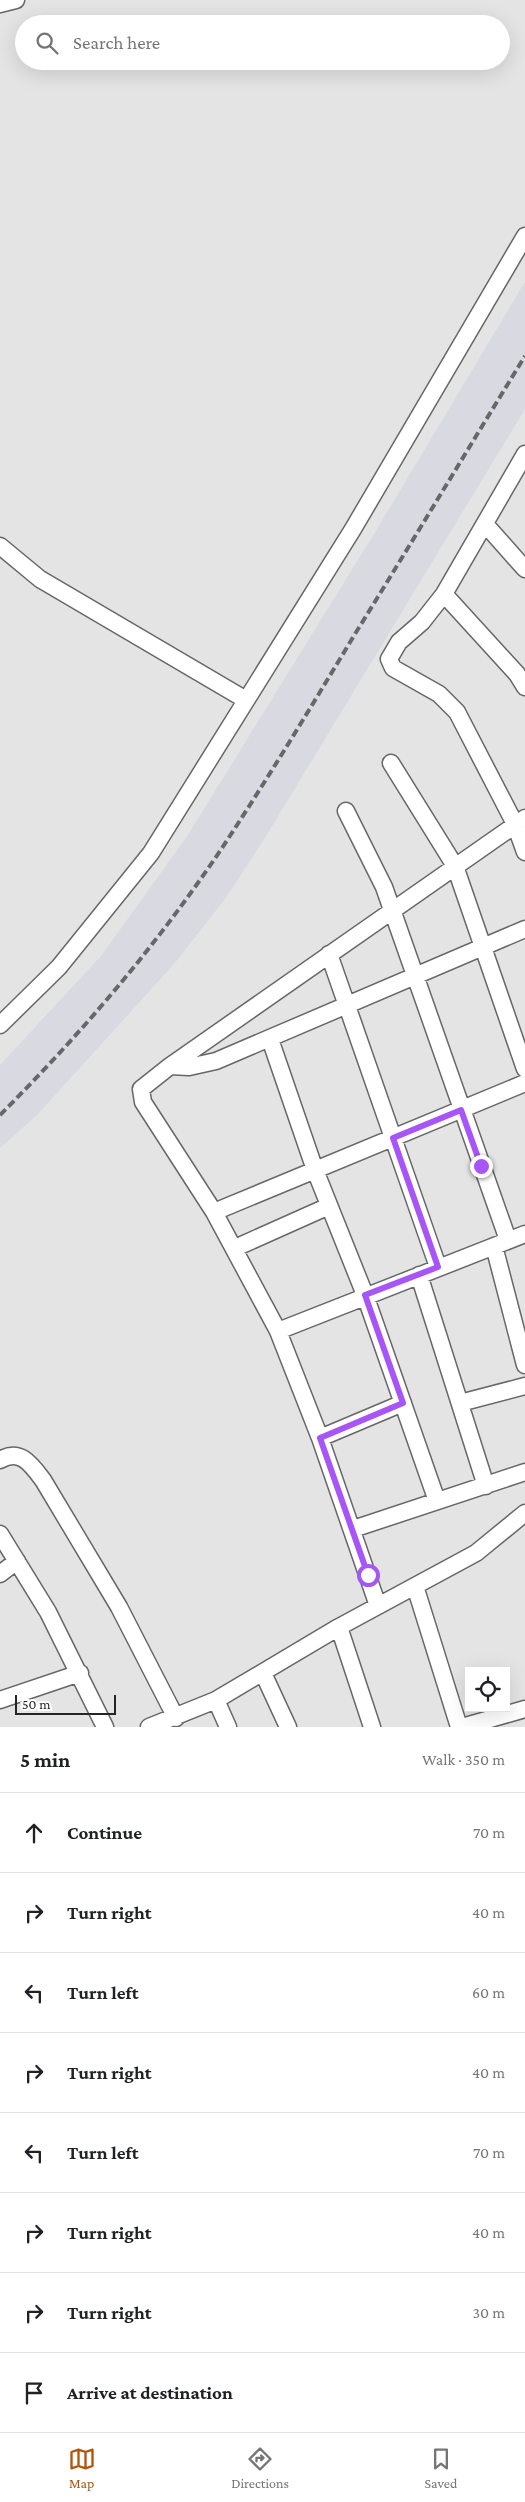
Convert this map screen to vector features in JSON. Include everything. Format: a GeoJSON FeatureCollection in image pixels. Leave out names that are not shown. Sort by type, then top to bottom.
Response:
{"type":"FeatureCollection","features":[{"type":"Feature","properties":{"kind":"street"},"geometry":{"type":"LineString","coordinates":[[0,4],[16,0]]}},
{"type":"Feature","properties":{"kind":"street"},"geometry":{"type":"LineString","coordinates":[[0,1025],[59,968],[132,879],[169,827],[246,700],[354,529],[525,236]]}},
{"type":"Feature","properties":{"kind":"street"},"geometry":{"type":"LineString","coordinates":[[524,459],[444,594],[422,622],[399,642],[389,659],[390,664],[438,694],[457,712],[520,821],[525,852]]}},
{"type":"Feature","properties":{"kind":"street"},"geometry":{"type":"LineString","coordinates":[[485,524],[525,569]]}},
{"type":"Feature","properties":{"kind":"street"},"geometry":{"type":"LineString","coordinates":[[0,546],[40,579],[246,700]]}},
{"type":"Feature","properties":{"kind":"street"},"geometry":{"type":"LineString","coordinates":[[444,594],[522,677]]}},
{"type":"Feature","properties":{"kind":"street"},"geometry":{"type":"LineString","coordinates":[[391,764],[455,866],[525,1069]]}},
{"type":"Feature","properties":{"kind":"street"},"geometry":{"type":"LineString","coordinates":[[346,811],[375,866],[392,910],[461,1110],[501,1243],[525,1365]]}},
{"type":"Feature","properties":{"kind":"street"},"geometry":{"type":"LineString","coordinates":[[378,1606],[320,1438],[278,1331],[214,1212],[140,1095],[146,1083],[520,821]]}},
{"type":"Feature","properties":{"kind":"street"},"geometry":{"type":"LineString","coordinates":[[170,1066],[203,1065],[347,1007],[525,929]]}},
{"type":"Feature","properties":{"kind":"street"},"geometry":{"type":"LineString","coordinates":[[329,954],[438,1267]]}},
{"type":"Feature","properties":{"kind":"street"},"geometry":{"type":"LineString","coordinates":[[270,1039],[315,1170],[365,1295],[437,1501]]}},
{"type":"Feature","properties":{"kind":"street"},"geometry":{"type":"LineString","coordinates":[[214,1212],[525,1084]]}},
{"type":"Feature","properties":{"kind":"street"},"geometry":{"type":"LineString","coordinates":[[235,1248],[330,1206]]}},
{"type":"Feature","properties":{"kind":"street"},"geometry":{"type":"LineString","coordinates":[[278,1331],[365,1295],[525,1234]]}},
{"type":"Feature","properties":{"kind":"street"},"geometry":{"type":"LineString","coordinates":[[419,1275],[486,1486]]}},
{"type":"Feature","properties":{"kind":"street"},"geometry":{"type":"LineString","coordinates":[[460,1403],[525,1386]]}},
{"type":"Feature","properties":{"kind":"street"},"geometry":{"type":"LineString","coordinates":[[320,1438],[403,1403]]}},
{"type":"Feature","properties":{"kind":"street"},"geometry":{"type":"LineString","coordinates":[[0,1460],[9,1455],[18,1455],[31,1464],[43,1480],[119,1607],[176,1718]]}},
{"type":"Feature","properties":{"kind":"street"},"geometry":{"type":"LineString","coordinates":[[353,1529],[525,1472]]}},
{"type":"Feature","properties":{"kind":"street"},"geometry":{"type":"LineString","coordinates":[[149,1727],[176,1718],[216,1700],[340,1627],[476,1552],[525,1513]]}},
{"type":"Feature","properties":{"kind":"street"},"geometry":{"type":"LineString","coordinates":[[0,1534],[48,1612],[80,1673],[105,1727]]}},
{"type":"Feature","properties":{"kind":"street"},"geometry":{"type":"LineString","coordinates":[[0,1574],[17,1561]]}},
{"type":"Feature","properties":{"kind":"street"},"geometry":{"type":"LineString","coordinates":[[415,1586],[460,1727],[525,1709]]}},
{"type":"Feature","properties":{"kind":"street"},"geometry":{"type":"LineString","coordinates":[[340,1627],[372,1727]]}},
{"type":"Feature","properties":{"kind":"street"},"geometry":{"type":"LineString","coordinates":[[0,1700],[80,1673]]}},
{"type":"Feature","properties":{"kind":"street"},"geometry":{"type":"LineString","coordinates":[[263,1673],[288,1727]]}},
{"type":"Feature","properties":{"kind":"street"},"geometry":{"type":"LineString","coordinates":[[216,1700],[228,1727]]}},
{"type":"Feature","properties":{"kind":"shaded area"},"geometry":{"type":"Polygon","coordinates":[[[525,282],[525,409],[263,841],[225,899],[174,964],[37,1115],[0,1148],[0,1065],[101,956],[186,838],[374,534],[525,282]]]}},
{"type":"Feature","properties":{"kind":"railway"},"geometry":{"type":"LineString","coordinates":[[0,1115],[60,1053],[144,955],[220,851],[289,743],[525,356]]}},
{"type":"Feature","properties":{"kind":"route"},"geometry":{"type":"LineString","coordinates":[[368,1575],[320,1438],[403,1403],[365,1295],[438,1267],[393,1138],[461,1110],[481,1166]]}}]}
